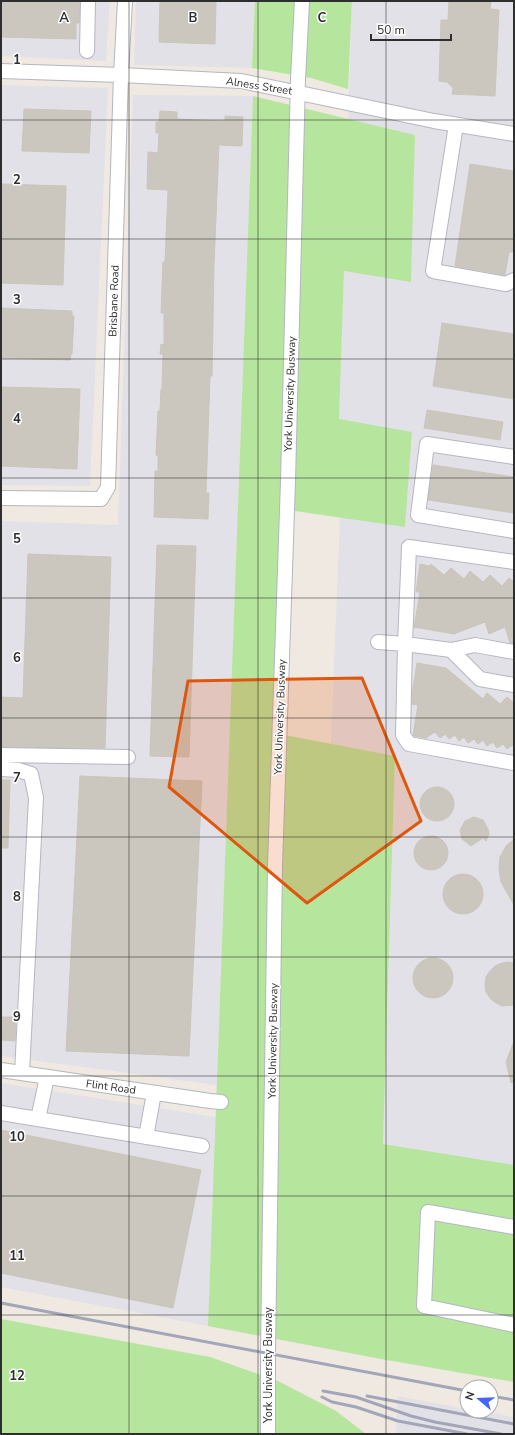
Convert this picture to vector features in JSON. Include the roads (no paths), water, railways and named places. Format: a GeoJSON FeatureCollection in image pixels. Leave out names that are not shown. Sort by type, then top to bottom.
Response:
{"type":"FeatureCollection","features":[{"type":"Feature","properties":{"kind":"street"},"geometry":{"type":"LineString","coordinates":[[87,51],[88,1]]}},
{"type":"Feature","properties":{"kind":"street","name":"Brisbane Road"},"geometry":{"type":"LineString","coordinates":[[1,498],[101,499],[108,487],[121,75],[125,1]]}},
{"type":"Feature","properties":{"kind":"street","name":"York University Busway"},"geometry":{"type":"LineString","coordinates":[[268,1434],[275,874],[302,1]]}},
{"type":"Feature","properties":{"kind":"street","name":"Alness Street"},"geometry":{"type":"LineString","coordinates":[[1,71],[241,81],[456,125],[514,134]]}},
{"type":"Feature","properties":{"kind":"street"},"geometry":{"type":"LineString","coordinates":[[456,125],[433,270],[506,284],[514,280]]}},
{"type":"Feature","properties":{"kind":"street"},"geometry":{"type":"LineString","coordinates":[[514,457],[427,444],[418,515],[514,531]]}},
{"type":"Feature","properties":{"kind":"street"},"geometry":{"type":"LineString","coordinates":[[514,562],[409,547],[403,735],[409,744],[514,762]]}},
{"type":"Feature","properties":{"kind":"street"},"geometry":{"type":"LineString","coordinates":[[378,642],[451,650],[475,645],[514,652]]}},
{"type":"Feature","properties":{"kind":"street"},"geometry":{"type":"LineString","coordinates":[[451,650],[480,679],[514,685]]}},
{"type":"Feature","properties":{"kind":"street"},"geometry":{"type":"LineString","coordinates":[[1,755],[128,757]]}},
{"type":"Feature","properties":{"kind":"street"},"geometry":{"type":"LineString","coordinates":[[1,769],[18,770],[31,774],[36,798],[22,1074]]}},
{"type":"Feature","properties":{"kind":"street","name":"Flint Road"},"geometry":{"type":"LineString","coordinates":[[1,1070],[221,1102]]}},
{"type":"Feature","properties":{"kind":"street"},"geometry":{"type":"LineString","coordinates":[[38,1119],[47,1077]]}},
{"type":"Feature","properties":{"kind":"street"},"geometry":{"type":"LineString","coordinates":[[146,1137],[154,1093]]}},
{"type":"Feature","properties":{"kind":"street"},"geometry":{"type":"LineString","coordinates":[[1,1113],[202,1146]]}},
{"type":"Feature","properties":{"kind":"street"},"geometry":{"type":"LineString","coordinates":[[514,1227],[428,1212],[424,1306],[514,1325]]}},
{"type":"Feature","properties":{"kind":"railway"},"geometry":{"type":"LineString","coordinates":[[1,1303],[459,1389]]}},
{"type":"Feature","properties":{"kind":"railway"},"geometry":{"type":"LineString","coordinates":[[323,1391],[356,1397],[411,1416],[435,1422],[501,1434]]}},
{"type":"Feature","properties":{"kind":"railway"},"geometry":{"type":"LineString","coordinates":[[367,1396],[514,1424]]}},
{"type":"Feature","properties":{"kind":"railway"},"geometry":{"type":"LineString","coordinates":[[322,1397],[332,1402],[356,1407],[398,1421],[467,1434]]}},
{"type":"Feature","properties":{"kind":"railway"},"geometry":{"type":"LineString","coordinates":[[499,1397],[514,1400]]}}]}
